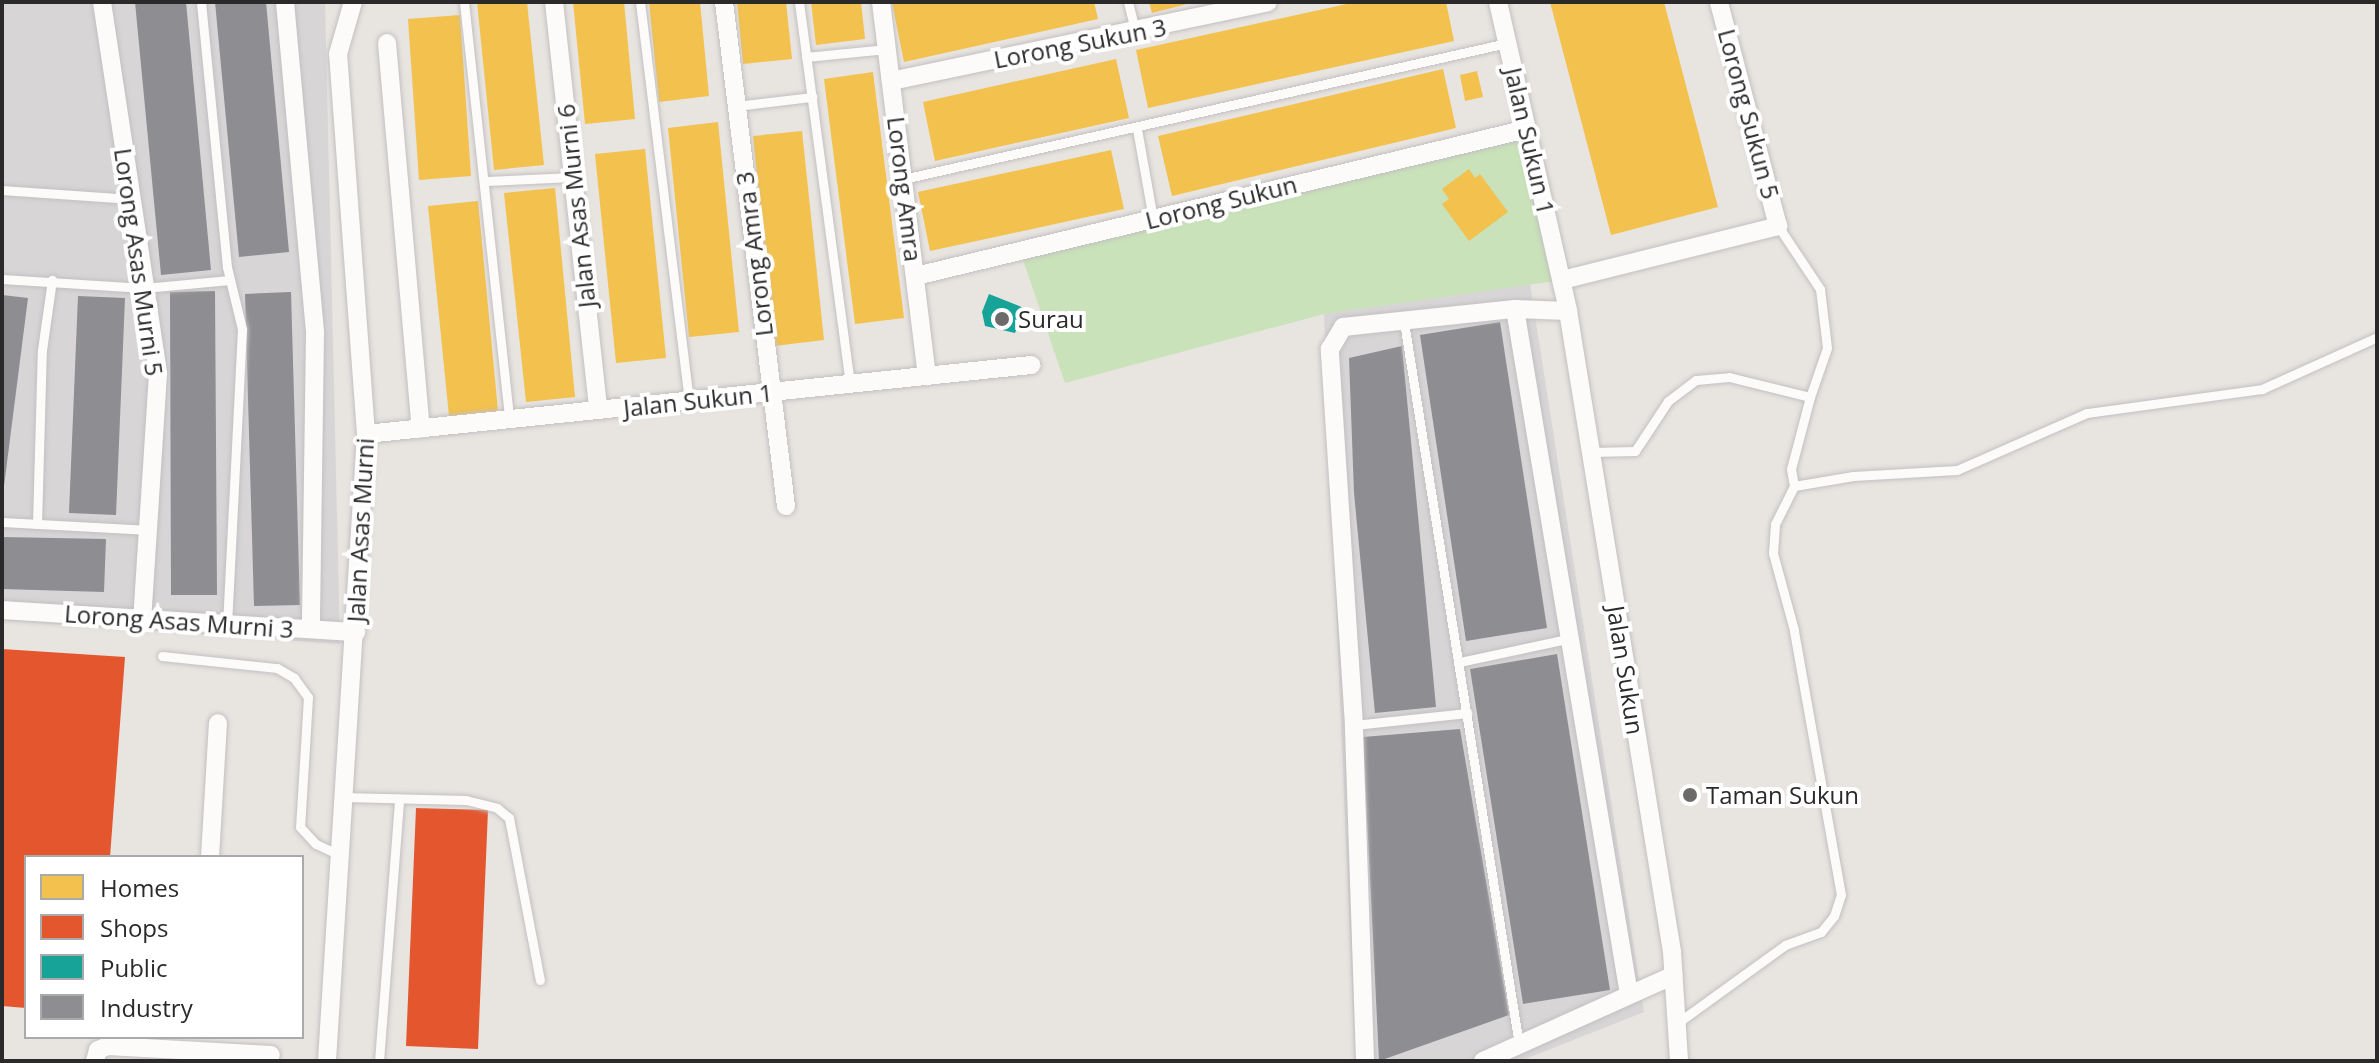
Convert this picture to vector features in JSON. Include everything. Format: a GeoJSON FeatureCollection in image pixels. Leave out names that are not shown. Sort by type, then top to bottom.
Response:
{"type":"FeatureCollection","features":[{"type":"Feature","properties":{"kind":"street","name":"Lorong Asas Murni 5"},"geometry":{"type":"LineString","coordinates":[[102,2],[158,374],[142,619]]}},
{"type":"Feature","properties":{"kind":"street"},"geometry":{"type":"LineString","coordinates":[[285,2],[315,333],[311,629]]}},
{"type":"Feature","properties":{"kind":"street","name":"Jalan Asas Murni"},"geometry":{"type":"LineString","coordinates":[[327,1061],[337,854],[356,632],[366,434],[338,54],[353,2]]}},
{"type":"Feature","properties":{"kind":"street","name":"Jalan Asas Murni 6"},"geometry":{"type":"LineString","coordinates":[[554,2],[598,410]]}},
{"type":"Feature","properties":{"kind":"street","name":"Lorong Amra 3"},"geometry":{"type":"LineString","coordinates":[[724,2],[786,506]]}},
{"type":"Feature","properties":{"kind":"street","name":"Lorong Amra"},"geometry":{"type":"LineString","coordinates":[[881,2],[927,376]]}},
{"type":"Feature","properties":{"kind":"street","name":"Lorong Sukun 3"},"geometry":{"type":"LineString","coordinates":[[891,81],[1135,34],[1268,2]]}},
{"type":"Feature","properties":{"kind":"street","name":"Jalan Sukun 1"},"geometry":{"type":"LineString","coordinates":[[1498,2],[1562,280]]}},
{"type":"Feature","properties":{"kind":"street","name":"Lorong Sukun 5"},"geometry":{"type":"LineString","coordinates":[[1719,2],[1778,226]]}},
{"type":"Feature","properties":{"kind":"street"},"geometry":{"type":"LineString","coordinates":[[387,43],[421,429]]}},
{"type":"Feature","properties":{"kind":"street","name":"Lorong Sukun"},"geometry":{"type":"LineString","coordinates":[[916,276],[1527,129]]}},
{"type":"Feature","properties":{"kind":"street"},"geometry":{"type":"LineString","coordinates":[[1562,280],[1778,226]]}},
{"type":"Feature","properties":{"kind":"street","name":"Jalan Sukun"},"geometry":{"type":"LineString","coordinates":[[1562,280],[1674,975],[1679,1061]]}},
{"type":"Feature","properties":{"kind":"street"},"geometry":{"type":"LineString","coordinates":[[1365,1061],[1354,725],[1330,349],[1343,327],[1515,309],[1568,311]]}},
{"type":"Feature","properties":{"kind":"street"},"geometry":{"type":"LineString","coordinates":[[1515,309],[1567,639],[1629,995]]}},
{"type":"Feature","properties":{"kind":"street","name":"Jalan Sukun 1"},"geometry":{"type":"LineString","coordinates":[[366,434],[1031,365]]}},
{"type":"Feature","properties":{"kind":"street","name":"Lorong Asas Murni 3"},"geometry":{"type":"LineString","coordinates":[[2,610],[356,632]]}},
{"type":"Feature","properties":{"kind":"street"},"geometry":{"type":"LineString","coordinates":[[210,855],[218,723]]}},
{"type":"Feature","properties":{"kind":"street"},"geometry":{"type":"LineString","coordinates":[[1483,1061],[1674,975]]}},
{"type":"Feature","properties":{"kind":"street"},"geometry":{"type":"LineString","coordinates":[[95,1061],[98,1050],[108,1046],[200,1044],[271,1055]]}},
{"type":"Feature","properties":{"kind":"lane"},"geometry":{"type":"LineString","coordinates":[[201,2],[230,280],[242,329],[227,622]]}},
{"type":"Feature","properties":{"kind":"lane"},"geometry":{"type":"LineString","coordinates":[[464,2],[486,181],[509,419]]}},
{"type":"Feature","properties":{"kind":"lane"},"geometry":{"type":"LineString","coordinates":[[640,2],[689,401]]}},
{"type":"Feature","properties":{"kind":"lane"},"geometry":{"type":"LineString","coordinates":[[799,2],[850,384]]}},
{"type":"Feature","properties":{"kind":"lane"},"geometry":{"type":"LineString","coordinates":[[1128,2],[1135,34]]}},
{"type":"Feature","properties":{"kind":"lane"},"geometry":{"type":"LineString","coordinates":[[903,179],[1137,129],[1507,43]]}},
{"type":"Feature","properties":{"kind":"lane"},"geometry":{"type":"LineString","coordinates":[[806,57],[887,49]]}},
{"type":"Feature","properties":{"kind":"lane"},"geometry":{"type":"LineString","coordinates":[[736,106],[812,97]]}},
{"type":"Feature","properties":{"kind":"lane"},"geometry":{"type":"LineString","coordinates":[[1137,129],[1153,219]]}},
{"type":"Feature","properties":{"kind":"lane"},"geometry":{"type":"LineString","coordinates":[[486,181],[573,177]]}},
{"type":"Feature","properties":{"kind":"lane"},"geometry":{"type":"LineString","coordinates":[[2,190],[131,199]]}},
{"type":"Feature","properties":{"kind":"lane"},"geometry":{"type":"LineString","coordinates":[[1676,1024],[1785,945],[1821,932],[1834,916],[1841,895],[1794,630],[1773,553],[1775,524],[1794,486],[1791,469],[1827,348],[1820,289],[1778,226]]}},
{"type":"Feature","properties":{"kind":"lane"},"geometry":{"type":"LineString","coordinates":[[2,279],[144,288],[230,280]]}},
{"type":"Feature","properties":{"kind":"lane"},"geometry":{"type":"LineString","coordinates":[[37,524],[42,350],[52,280]]}},
{"type":"Feature","properties":{"kind":"lane"},"geometry":{"type":"LineString","coordinates":[[1404,322],[1519,1045]]}},
{"type":"Feature","properties":{"kind":"lane"},"geometry":{"type":"LineString","coordinates":[[1794,486],[1853,476],[1957,470],[2087,413],[2262,389],[2377,337]]}},
{"type":"Feature","properties":{"kind":"lane"},"geometry":{"type":"LineString","coordinates":[[1591,452],[1640,448],[1668,401],[1696,380],[1729,377],[1810,397]]}},
{"type":"Feature","properties":{"kind":"lane"},"geometry":{"type":"LineString","coordinates":[[2,522],[150,530]]}},
{"type":"Feature","properties":{"kind":"lane"},"geometry":{"type":"LineString","coordinates":[[1460,662],[1567,639]]}},
{"type":"Feature","properties":{"kind":"lane"},"geometry":{"type":"LineString","coordinates":[[162,656],[277,668],[294,678],[308,697],[300,827],[316,844],[337,854]]}},
{"type":"Feature","properties":{"kind":"lane"},"geometry":{"type":"LineString","coordinates":[[1354,725],[1467,713]]}},
{"type":"Feature","properties":{"kind":"lane"},"geometry":{"type":"LineString","coordinates":[[343,797],[466,800],[497,808],[509,818],[540,980]]}},
{"type":"Feature","properties":{"kind":"lane"},"geometry":{"type":"LineString","coordinates":[[379,1061],[399,799]]}},
{"type":"Feature","properties":{"kind":"shaded area"},"geometry":{"type":"Polygon","coordinates":[[[2,2],[325,2],[340,644],[2,620],[2,2]]]}},
{"type":"Feature","properties":{"kind":"shaded area"},"geometry":{"type":"Polygon","coordinates":[[[1530,284],[1644,1012],[1520,1061],[1355,1061],[1324,314],[1530,284]]]}},
{"type":"Feature","properties":{"kind":"green space"},"geometry":{"type":"Polygon","coordinates":[[[1527,129],[1562,280],[1324,314],[1065,383],[1020,251],[1527,129]]]}},
{"type":"Feature","properties":{"kind":"building: Homes"},"geometry":{"type":"Polygon","coordinates":[[[477,2],[527,2],[544,165],[494,170],[477,2]]]}},
{"type":"Feature","properties":{"kind":"building: Homes"},"geometry":{"type":"Polygon","coordinates":[[[573,2],[624,2],[635,119],[585,124],[573,2]]]}},
{"type":"Feature","properties":{"kind":"building: Homes"},"geometry":{"type":"Polygon","coordinates":[[[649,2],[700,2],[709,96],[659,102],[649,2]]]}},
{"type":"Feature","properties":{"kind":"building: Homes"},"geometry":{"type":"Polygon","coordinates":[[[737,2],[786,2],[792,59],[743,64],[737,2]]]}},
{"type":"Feature","properties":{"kind":"building: Homes"},"geometry":{"type":"Polygon","coordinates":[[[811,2],[861,2],[865,39],[816,45],[811,2]]]}},
{"type":"Feature","properties":{"kind":"building: Homes"},"geometry":{"type":"Polygon","coordinates":[[[1094,2],[1098,19],[904,62],[892,3],[1094,2]]]}},
{"type":"Feature","properties":{"kind":"building: Homes"},"geometry":{"type":"Polygon","coordinates":[[[1149,2],[1190,2],[1191,3],[1152,13],[1149,2]]]}},
{"type":"Feature","properties":{"kind":"building: Homes"},"geometry":{"type":"Polygon","coordinates":[[[1356,2],[1446,2],[1454,41],[1148,108],[1136,50],[1356,2]]]}},
{"type":"Feature","properties":{"kind":"building: Homes"},"geometry":{"type":"Polygon","coordinates":[[[1550,2],[1664,2],[1718,207],[1611,235],[1550,2]]]}},
{"type":"Feature","properties":{"kind":"building: Homes"},"geometry":{"type":"Polygon","coordinates":[[[460,15],[471,176],[419,180],[408,19],[460,15]]]}},
{"type":"Feature","properties":{"kind":"building: Homes"},"geometry":{"type":"Polygon","coordinates":[[[1116,59],[1129,118],[935,161],[923,102],[1116,59]]]}},
{"type":"Feature","properties":{"kind":"building: Homes"},"geometry":{"type":"Polygon","coordinates":[[[1443,69],[1456,128],[1172,196],[1158,136],[1443,69]]]}},
{"type":"Feature","properties":{"kind":"building: Homes"},"geometry":{"type":"Polygon","coordinates":[[[1477,71],[1483,97],[1465,101],[1460,75],[1477,71]]]}},
{"type":"Feature","properties":{"kind":"building: Homes"},"geometry":{"type":"Polygon","coordinates":[[[873,72],[904,318],[855,324],[824,79],[873,72]]]}},
{"type":"Feature","properties":{"kind":"building: Homes"},"geometry":{"type":"Polygon","coordinates":[[[718,122],[739,332],[689,337],[668,128],[718,122]]]}},
{"type":"Feature","properties":{"kind":"building: Homes"},"geometry":{"type":"Polygon","coordinates":[[[802,131],[824,340],[774,346],[753,136],[802,131]]]}},
{"type":"Feature","properties":{"kind":"building: Homes"},"geometry":{"type":"Polygon","coordinates":[[[645,149],[666,358],[616,363],[595,154],[645,149]]]}},
{"type":"Feature","properties":{"kind":"building: Homes"},"geometry":{"type":"Polygon","coordinates":[[[1111,150],[1124,209],[930,251],[918,192],[1111,150]]]}},
{"type":"Feature","properties":{"kind":"building: Homes"},"geometry":{"type":"Polygon","coordinates":[[[1469,169],[1475,178],[1480,174],[1508,212],[1469,241],[1442,204],[1449,199],[1442,189],[1469,169]]]}},
{"type":"Feature","properties":{"kind":"building: Homes"},"geometry":{"type":"Polygon","coordinates":[[[555,188],[575,397],[526,402],[504,193],[555,188]]]}},
{"type":"Feature","properties":{"kind":"building: Homes"},"geometry":{"type":"Polygon","coordinates":[[[478,201],[498,411],[449,416],[428,206],[478,201]]]}},
{"type":"Feature","properties":{"kind":"building: Shops"},"geometry":{"type":"Polygon","coordinates":[[[2,649],[125,657],[110,855],[24,855],[24,1008],[2,1006],[2,649]]]}},
{"type":"Feature","properties":{"kind":"building: Shops"},"geometry":{"type":"Polygon","coordinates":[[[416,808],[488,810],[478,1049],[406,1046],[416,808]]]}},
{"type":"Feature","properties":{"kind":"building: Public","name":"Surau"},"geometry":{"type":"Polygon","coordinates":[[[989,294],[1024,308],[1015,333],[985,326],[982,312],[989,294]]]}},
{"type":"Feature","properties":{"kind":"building: Industry"},"geometry":{"type":"Polygon","coordinates":[[[135,2],[186,2],[211,270],[161,275],[135,2]]]}},
{"type":"Feature","properties":{"kind":"building: Industry"},"geometry":{"type":"Polygon","coordinates":[[[215,2],[266,2],[289,252],[239,257],[215,2]]]}},
{"type":"Feature","properties":{"kind":"building: Industry"},"geometry":{"type":"Polygon","coordinates":[[[215,291],[217,595],[171,595],[170,292],[215,291]]]}},
{"type":"Feature","properties":{"kind":"building: Industry"},"geometry":{"type":"Polygon","coordinates":[[[291,292],[300,605],[254,606],[245,294],[291,292]]]}},
{"type":"Feature","properties":{"kind":"building: Industry"},"geometry":{"type":"Polygon","coordinates":[[[2,295],[28,298],[4,486],[2,486],[2,295]]]}},
{"type":"Feature","properties":{"kind":"building: Industry"},"geometry":{"type":"Polygon","coordinates":[[[78,296],[125,298],[116,515],[69,513],[78,296]]]}},
{"type":"Feature","properties":{"kind":"building: Industry"},"geometry":{"type":"Polygon","coordinates":[[[1500,322],[1547,628],[1466,641],[1420,335],[1500,322]]]}},
{"type":"Feature","properties":{"kind":"building: Industry"},"geometry":{"type":"Polygon","coordinates":[[[1402,346],[1436,707],[1375,713],[1354,493],[1349,358],[1402,346]]]}},
{"type":"Feature","properties":{"kind":"building: Industry"},"geometry":{"type":"Polygon","coordinates":[[[2,537],[106,539],[104,592],[2,589],[2,537]]]}},
{"type":"Feature","properties":{"kind":"building: Industry"},"geometry":{"type":"Polygon","coordinates":[[[1557,654],[1610,990],[1523,1004],[1470,669],[1557,654]]]}},
{"type":"Feature","properties":{"kind":"building: Industry"},"geometry":{"type":"Polygon","coordinates":[[[1460,729],[1509,1015],[1379,1061],[1363,737],[1460,729]]]}},
{"type":"Feature","properties":{"kind":"place","name":"Surau"},"geometry":{"type":"Point","coordinates":[1002,319]}},
{"type":"Feature","properties":{"kind":"place","name":"Taman Sukun"},"geometry":{"type":"Point","coordinates":[1690,795]}}]}
